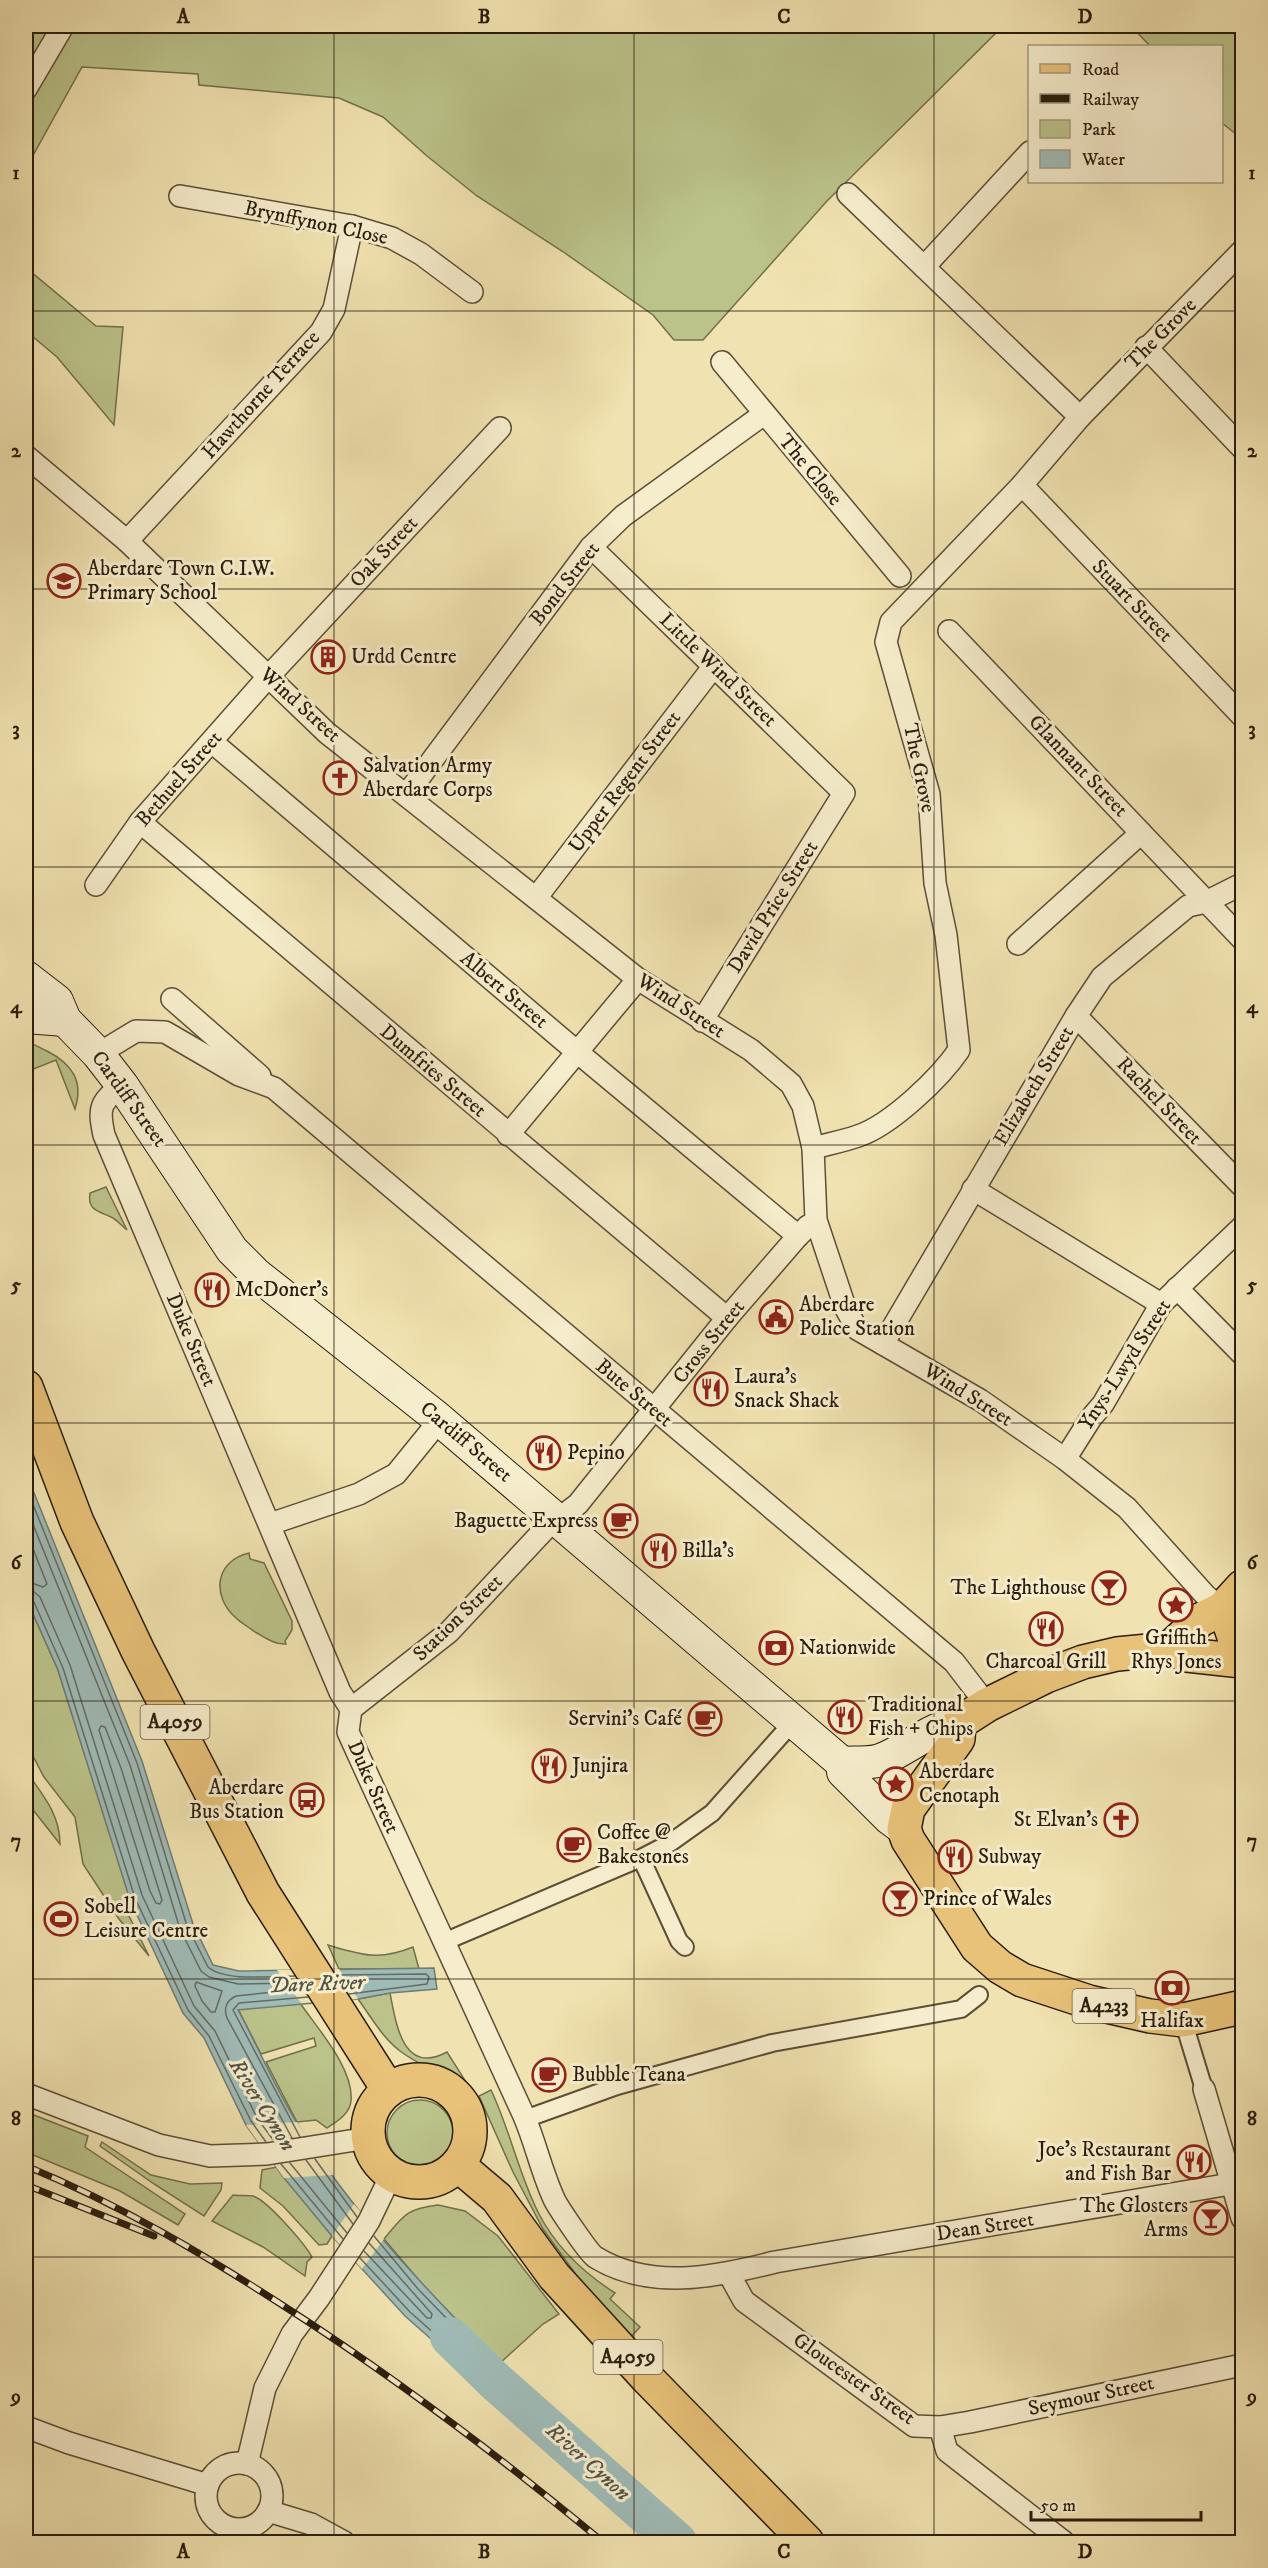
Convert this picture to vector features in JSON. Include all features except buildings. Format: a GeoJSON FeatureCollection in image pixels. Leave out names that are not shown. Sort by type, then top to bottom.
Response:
{"type":"FeatureCollection","features":[{"type":"Feature","properties":{"kind":"main road","name":"Cardiff Street"},"geometry":{"type":"LineString","coordinates":[[26,977],[57,1001],[65,1020],[98,1054],[122,1085],[232,1250],[256,1275],[434,1415],[439,1422],[557,1519],[842,1763],[843,1772],[889,1818],[904,1829]]}},
{"type":"Feature","properties":{"kind":"main road"},"geometry":{"type":"LineString","coordinates":[[26,1017],[65,1020]]}},
{"type":"Feature","properties":{"kind":"main road","name":"A4059"},"geometry":{"type":"LineString","coordinates":[[26,1387],[77,1522],[138,1651],[263,1893],[333,2007],[388,2090]]}},
{"type":"Feature","properties":{"kind":"main road"},"geometry":{"type":"LineString","coordinates":[[1169,1649],[1200,1620],[1232,1598]]}},
{"type":"Feature","properties":{"kind":"main road"},"geometry":{"type":"LineString","coordinates":[[842,1763],[868,1764],[882,1759],[944,1726],[959,1723],[987,1705],[1046,1676],[1083,1662],[1117,1654],[1169,1649],[1187,1655],[1239,1661],[1232,1625],[1232,1598]]}},
{"type":"Feature","properties":{"kind":"main road"},"geometry":{"type":"LineString","coordinates":[[904,1829],[908,1809],[958,1739],[959,1723]]}},
{"type":"Feature","properties":{"kind":"main road","name":"A4233"},"geometry":{"type":"LineString","coordinates":[[904,1829],[908,1840],[977,1947],[1000,1967],[1031,1984],[1123,2011],[1183,2020],[1242,2007]]}},
{"type":"Feature","properties":{"kind":"main road"},"geometry":{"type":"LineString","coordinates":[[428,2080],[451,2090],[462,2102],[469,2117],[471,2134],[467,2150],[458,2165],[447,2174],[427,2181],[405,2181],[391,2175],[376,2159],[368,2138],[371,2111],[378,2099],[388,2090],[403,2082],[428,2080]]}},
{"type":"Feature","properties":{"kind":"main road","name":"A4059"},"geometry":{"type":"LineString","coordinates":[[458,2165],[497,2198],[554,2276],[647,2378],[807,2542]]}},
{"type":"Feature","properties":{"kind":"street"},"geometry":{"type":"LineString","coordinates":[[26,89],[63,26]]}},
{"type":"Feature","properties":{"kind":"street"},"geometry":{"type":"LineString","coordinates":[[924,267],[1028,153]]}},
{"type":"Feature","properties":{"kind":"street"},"geometry":{"type":"LineString","coordinates":[[848,194],[1080,417]]}},
{"type":"Feature","properties":{"kind":"street","name":"Brynffynon Close"},"geometry":{"type":"LineString","coordinates":[[180,196],[352,226],[393,238],[421,254],[472,292]]}},
{"type":"Feature","properties":{"kind":"street","name":"Hawthorne Terrace"},"geometry":{"type":"LineString","coordinates":[[127,541],[321,332],[334,309],[352,226]]}},
{"type":"Feature","properties":{"kind":"street","name":"The Grove"},"geometry":{"type":"LineString","coordinates":[[813,1148],[860,1136],[890,1119],[946,1069],[959,1050],[946,934],[935,883],[929,794],[886,642],[891,622],[1022,485],[1080,417],[1146,347],[1242,251]]}},
{"type":"Feature","properties":{"kind":"street"},"geometry":{"type":"LineString","coordinates":[[1146,347],[1242,448]]}},
{"type":"Feature","properties":{"kind":"street","name":"The Close"},"geometry":{"type":"LineString","coordinates":[[722,362],[900,576]]}},
{"type":"Feature","properties":{"kind":"street","name":"Bond Street"},"geometry":{"type":"LineString","coordinates":[[407,794],[591,547],[623,516],[764,414]]}},
{"type":"Feature","properties":{"kind":"street","name":"Oak Street"},"geometry":{"type":"LineString","coordinates":[[268,677],[500,428]]}},
{"type":"Feature","properties":{"kind":"street","name":"Wind Street"},"geometry":{"type":"LineString","coordinates":[[26,456],[127,541],[327,733],[638,979],[751,1050],[790,1084],[802,1106],[813,1148],[816,1220],[849,1314],[857,1329],[980,1400],[1065,1458],[1127,1508],[1206,1596],[1232,1598]]}},
{"type":"Feature","properties":{"kind":"street","name":"Stuart Street"},"geometry":{"type":"LineString","coordinates":[[1022,485],[1242,716]]}},
{"type":"Feature","properties":{"kind":"street","name":"Little Wind Street"},"geometry":{"type":"LineString","coordinates":[[591,547],[844,793]]}},
{"type":"Feature","properties":{"kind":"street","name":"Glannant Street"},"geometry":{"type":"LineString","coordinates":[[949,631],[1242,939]]}},
{"type":"Feature","properties":{"kind":"street","name":"Upper Regent Street"},"geometry":{"type":"LineString","coordinates":[[536,898],[714,666]]}},
{"type":"Feature","properties":{"kind":"street","name":"Bethuel Street"},"geometry":{"type":"LineString","coordinates":[[96,885],[140,822],[268,677]]}},
{"type":"Feature","properties":{"kind":"street","name":"Albert Street"},"geometry":{"type":"LineString","coordinates":[[212,742],[798,1236]]}},
{"type":"Feature","properties":{"kind":"street","name":"David Price Street"},"geometry":{"type":"LineString","coordinates":[[702,1021],[844,793]]}},
{"type":"Feature","properties":{"kind":"street","name":"Dumfries Street"},"geometry":{"type":"LineString","coordinates":[[140,822],[727,1318]]}},
{"type":"Feature","properties":{"kind":"street"},"geometry":{"type":"LineString","coordinates":[[1018,944],[1141,833]]}},
{"type":"Feature","properties":{"kind":"street","name":"Elizabeth Street"},"geometry":{"type":"LineString","coordinates":[[883,1344],[1076,1016],[1102,977],[1188,906],[1206,902],[1242,884]]}},
{"type":"Feature","properties":{"kind":"street"},"geometry":{"type":"LineString","coordinates":[[508,1135],[638,979]]}},
{"type":"Feature","properties":{"kind":"street","name":"Bute Street"},"geometry":{"type":"LineString","coordinates":[[172,999],[274,1088],[954,1662],[987,1705]]}},
{"type":"Feature","properties":{"kind":"street","name":"Rachel Street"},"geometry":{"type":"LineString","coordinates":[[1076,1016],[1242,1186]]}},
{"type":"Feature","properties":{"kind":"street","name":"Bute Street"},"geometry":{"type":"LineString","coordinates":[[98,1054],[136,1031],[165,1032],[239,1075],[274,1088]]}},
{"type":"Feature","properties":{"kind":"street","name":"Duke Street"},"geometry":{"type":"LineString","coordinates":[[122,1085],[104,1099],[100,1113],[104,1135],[340,1692],[351,1709],[348,1732],[428,1910],[446,1941],[525,2119],[556,2203],[592,2256],[636,2275],[674,2279],[729,2274]]}},
{"type":"Feature","properties":{"kind":"street"},"geometry":{"type":"LineString","coordinates":[[973,1189],[1161,1304]]}},
{"type":"Feature","properties":{"kind":"street","name":"Cross Street"},"geometry":{"type":"LineString","coordinates":[[557,1519],[578,1504],[727,1318],[798,1236],[816,1220]]}},
{"type":"Feature","properties":{"kind":"street","name":"Ynys-Lwyd Street"},"geometry":{"type":"LineString","coordinates":[[1065,1458],[1090,1418],[1103,1404],[1161,1304],[1242,1227]]}},
{"type":"Feature","properties":{"kind":"street"},"geometry":{"type":"LineString","coordinates":[[1178,1288],[1242,1354]]}},
{"type":"Feature","properties":{"kind":"street"},"geometry":{"type":"LineString","coordinates":[[270,1524],[359,1494],[396,1474],[439,1422]]}},
{"type":"Feature","properties":{"kind":"street","name":"Station Street"},"geometry":{"type":"LineString","coordinates":[[351,1709],[449,1632],[557,1519]]}},
{"type":"Feature","properties":{"kind":"street"},"geometry":{"type":"LineString","coordinates":[[446,1941],[641,1858],[670,1843],[712,1813],[793,1722]]}},
{"type":"Feature","properties":{"kind":"street"},"geometry":{"type":"LineString","coordinates":[[641,1858],[679,1941],[685,1947]]}},
{"type":"Feature","properties":{"kind":"street"},"geometry":{"type":"LineString","coordinates":[[525,2119],[617,2086],[772,2043],[961,2009],[979,1995]]}},
{"type":"Feature","properties":{"kind":"street"},"geometry":{"type":"LineString","coordinates":[[1183,2020],[1204,2089],[1238,2184],[1242,2218]]}},
{"type":"Feature","properties":{"kind":"street"},"geometry":{"type":"LineString","coordinates":[[26,2094],[159,2145],[184,2152],[228,2157],[314,2148],[368,2138]]}},
{"type":"Feature","properties":{"kind":"street"},"geometry":{"type":"LineString","coordinates":[[247,2464],[265,2388],[292,2334],[319,2298],[369,2221],[391,2175]]}},
{"type":"Feature","properties":{"kind":"street","name":"Dean Street"},"geometry":{"type":"LineString","coordinates":[[729,2274],[775,2262],[1238,2184]]}},
{"type":"Feature","properties":{"kind":"street","name":"Gloucester Street"},"geometry":{"type":"LineString","coordinates":[[729,2274],[744,2301],[914,2426],[940,2427],[947,2451],[1064,2542]]}},
{"type":"Feature","properties":{"kind":"street","name":"Seymour Street"},"geometry":{"type":"LineString","coordinates":[[940,2427],[1242,2365]]}},
{"type":"Feature","properties":{"kind":"street"},"geometry":{"type":"LineString","coordinates":[[26,2427],[69,2443],[208,2485]]}},
{"type":"Feature","properties":{"kind":"street"},"geometry":{"type":"LineString","coordinates":[[247,2464],[264,2474],[269,2482],[271,2502],[268,2511],[255,2524],[237,2528],[225,2535],[212,2514],[206,2495],[208,2485],[219,2469],[228,2465],[247,2464]]}},
{"type":"Feature","properties":{"kind":"street"},"geometry":{"type":"LineString","coordinates":[[268,2511],[311,2524],[344,2542]]}},
{"type":"Feature","properties":{"kind":"green space"},"geometry":{"type":"Polygon","coordinates":[[[26,26],[1003,26],[827,201],[703,340],[674,340],[653,315],[562,251],[477,196],[383,117],[339,98],[199,85],[198,74],[82,67],[26,168],[26,26]]]}},
{"type":"Feature","properties":{"kind":"green space"},"geometry":{"type":"Polygon","coordinates":[[[1131,26],[1242,26],[1242,139],[1223,124],[1223,45],[1149,45],[1131,26]]]}},
{"type":"Feature","properties":{"kind":"green space"},"geometry":{"type":"Polygon","coordinates":[[[26,260],[30,271],[96,326],[123,327],[114,425],[57,357],[26,331],[26,260]]]}},
{"type":"Feature","properties":{"kind":"green space"},"geometry":{"type":"Polygon","coordinates":[[[26,1042],[56,1056],[74,1074],[78,1090],[75,1109],[56,1060],[26,1072],[26,1042]]]}},
{"type":"Feature","properties":{"kind":"green space"},"geometry":{"type":"Polygon","coordinates":[[[106,1187],[127,1230],[113,1218],[94,1209],[90,1203],[90,1193],[106,1187]]]}},
{"type":"Feature","properties":{"kind":"green space"},"geometry":{"type":"Polygon","coordinates":[[[249,1553],[250,1559],[264,1563],[292,1621],[292,1630],[285,1641],[286,1644],[274,1642],[255,1632],[236,1618],[223,1600],[220,1580],[223,1571],[229,1563],[249,1553]]]}},
{"type":"Feature","properties":{"kind":"green space"},"geometry":{"type":"Polygon","coordinates":[[[26,1598],[58,1670],[132,1904],[125,1908],[149,1956],[119,1919],[83,1864],[75,1817],[44,1777],[26,1743],[26,1598]]]}},
{"type":"Feature","properties":{"kind":"green space"},"geometry":{"type":"Polygon","coordinates":[[[26,1771],[44,1796],[53,1814],[57,1823],[60,1844],[26,1801],[26,1771]]]}},
{"type":"Feature","properties":{"kind":"green space"},"geometry":{"type":"Polygon","coordinates":[[[328,1945],[370,1955],[390,1954],[413,1947],[419,1969],[339,1969],[328,1945]]]}},
{"type":"Feature","properties":{"kind":"green space"},"geometry":{"type":"Polygon","coordinates":[[[390,1993],[399,2032],[411,2052],[420,2057],[432,2058],[447,2052],[468,2085],[424,2066],[400,2051],[382,2033],[358,1999],[390,1993]]]}},
{"type":"Feature","properties":{"kind":"green space"},"geometry":{"type":"Polygon","coordinates":[[[300,2003],[341,2063],[350,2089],[351,2101],[348,2110],[327,2128],[316,2120],[297,2122],[266,2062],[316,2046],[314,2038],[261,2054],[238,2009],[300,2003]]]}},
{"type":"Feature","properties":{"kind":"green space"},"geometry":{"type":"Polygon","coordinates":[[[491,2090],[539,2214],[562,2248],[592,2277],[615,2293],[610,2299],[640,2327],[629,2339],[582,2283],[543,2229],[513,2172],[479,2096],[491,2090]]]}},
{"type":"Feature","properties":{"kind":"green space"},"geometry":{"type":"Polygon","coordinates":[[[413,2100],[427,2100],[439,2105],[448,2114],[453,2133],[451,2146],[444,2157],[427,2166],[413,2166],[401,2161],[392,2152],[387,2140],[387,2126],[392,2114],[401,2105],[413,2100]]]}},
{"type":"Feature","properties":{"kind":"green space"},"geometry":{"type":"Polygon","coordinates":[[[26,2112],[88,2136],[85,2147],[185,2214],[178,2225],[120,2191],[26,2152],[26,2112]]]}},
{"type":"Feature","properties":{"kind":"green space"},"geometry":{"type":"Polygon","coordinates":[[[102,2142],[151,2175],[190,2184],[222,2183],[221,2190],[204,2216],[100,2146],[102,2142]]]}},
{"type":"Feature","properties":{"kind":"green space"},"geometry":{"type":"Polygon","coordinates":[[[277,2167],[332,2236],[327,2244],[319,2245],[283,2206],[260,2188],[262,2170],[277,2167]]]}},
{"type":"Feature","properties":{"kind":"green space"},"geometry":{"type":"Polygon","coordinates":[[[233,2195],[253,2196],[259,2199],[276,2213],[294,2233],[312,2257],[307,2262],[305,2276],[263,2247],[212,2221],[233,2195]]]}},
{"type":"Feature","properties":{"kind":"green space"},"geometry":{"type":"Polygon","coordinates":[[[438,2205],[465,2211],[498,2236],[559,2314],[543,2324],[499,2364],[423,2285],[384,2239],[406,2214],[438,2205]]]}},
{"type":"Feature","properties":{"kind":"water","name":"Dare River"},"geometry":{"type":"Polygon","coordinates":[[[26,1473],[142,1761],[193,1924],[213,1965],[239,1971],[434,1968],[437,1989],[238,2010],[289,2109],[318,2156],[391,2249],[499,2364],[482,2384],[405,2316],[332,2236],[284,2178],[246,2125],[204,2038],[183,2013],[130,1900],[58,1670],[26,1598],[26,1473]]]}},
{"type":"Feature","properties":{"kind":"pier"},"geometry":{"type":"Polygon","coordinates":[[[339,1969],[358,1999],[301,2003],[277,1970],[339,1969]]]}},
{"type":"Feature","properties":{"kind":"pier"},"geometry":{"type":"Polygon","coordinates":[[[297,2122],[333,2175],[284,2178],[246,2125],[297,2122]]]}},
{"type":"Feature","properties":{"kind":"pier"},"geometry":{"type":"Polygon","coordinates":[[[354,2204],[384,2239],[362,2269],[332,2236],[354,2204]]]}},
{"type":"Feature","properties":{"kind":"waterway","name":"River Cynon"},"geometry":{"type":"LineString","coordinates":[[450,2337],[496,2382],[677,2542]]}},
{"type":"Feature","properties":{"kind":"railway"},"geometry":{"type":"LineString","coordinates":[[26,2166],[96,2197],[163,2233],[293,2312],[451,2422],[603,2542]]}},
{"type":"Feature","properties":{"kind":"railway"},"geometry":{"type":"LineString","coordinates":[[26,2185],[154,2236]]}},
{"type":"Feature","properties":{"kind":"place","name":"Aberdare Town C.I.W. Primary School"},"geometry":{"type":"Point","coordinates":[64,581]}},
{"type":"Feature","properties":{"kind":"place","name":"Urdd Centre"},"geometry":{"type":"Point","coordinates":[328,657]}},
{"type":"Feature","properties":{"kind":"place","name":"Salvation Army Aberdare Corps"},"geometry":{"type":"Point","coordinates":[340,778]}},
{"type":"Feature","properties":{"kind":"place","name":"McDoner's"},"geometry":{"type":"Point","coordinates":[212,1290]}},
{"type":"Feature","properties":{"kind":"place","name":"Aberdare Police Station"},"geometry":{"type":"Point","coordinates":[776,1317]}},
{"type":"Feature","properties":{"kind":"place","name":"Laura's Snack Shack"},"geometry":{"type":"Point","coordinates":[711,1389]}},
{"type":"Feature","properties":{"kind":"place","name":"Pepino"},"geometry":{"type":"Point","coordinates":[544,1453]}},
{"type":"Feature","properties":{"kind":"place","name":"Baguette Express"},"geometry":{"type":"Point","coordinates":[621,1521]}},
{"type":"Feature","properties":{"kind":"place","name":"Billa's"},"geometry":{"type":"Point","coordinates":[659,1551]}},
{"type":"Feature","properties":{"kind":"place","name":"The Lighthouse"},"geometry":{"type":"Point","coordinates":[1109,1588]}},
{"type":"Feature","properties":{"kind":"place","name":"Griffith Rhys Jones"},"geometry":{"type":"Point","coordinates":[1176,1605]}},
{"type":"Feature","properties":{"kind":"place","name":"Charcoal Grill"},"geometry":{"type":"Point","coordinates":[1046,1629]}},
{"type":"Feature","properties":{"kind":"place","name":"Nationwide"},"geometry":{"type":"Point","coordinates":[776,1648]}},
{"type":"Feature","properties":{"kind":"place","name":"Traditional Fish + Chips"},"geometry":{"type":"Point","coordinates":[845,1717]}},
{"type":"Feature","properties":{"kind":"place","name":"Servini's Café"},"geometry":{"type":"Point","coordinates":[705,1719]}},
{"type":"Feature","properties":{"kind":"place","name":"Junjira"},"geometry":{"type":"Point","coordinates":[549,1766]}},
{"type":"Feature","properties":{"kind":"place","name":"Aberdare Cenotaph"},"geometry":{"type":"Point","coordinates":[896,1784]}},
{"type":"Feature","properties":{"kind":"place","name":"Aberdare Bus Station"},"geometry":{"type":"Point","coordinates":[307,1800]}},
{"type":"Feature","properties":{"kind":"place","name":"St Elvan's"},"geometry":{"type":"Point","coordinates":[1121,1820]}},
{"type":"Feature","properties":{"kind":"place","name":"Coffee @ Bakestones"},"geometry":{"type":"Point","coordinates":[574,1845]}},
{"type":"Feature","properties":{"kind":"place","name":"Subway"},"geometry":{"type":"Point","coordinates":[955,1857]}},
{"type":"Feature","properties":{"kind":"place","name":"Prince of Wales"},"geometry":{"type":"Point","coordinates":[900,1899]}},
{"type":"Feature","properties":{"kind":"place","name":"Sobell Leisure Centre"},"geometry":{"type":"Point","coordinates":[61,1919]}},
{"type":"Feature","properties":{"kind":"place","name":"Halifax"},"geometry":{"type":"Point","coordinates":[1172,1988]}},
{"type":"Feature","properties":{"kind":"place","name":"Bubble Teana"},"geometry":{"type":"Point","coordinates":[549,2075]}},
{"type":"Feature","properties":{"kind":"place","name":"Joe's Restaurant and Fish Bar"},"geometry":{"type":"Point","coordinates":[1194,2162]}},
{"type":"Feature","properties":{"kind":"place","name":"The Glosters Arms"},"geometry":{"type":"Point","coordinates":[1211,2218]}}]}
